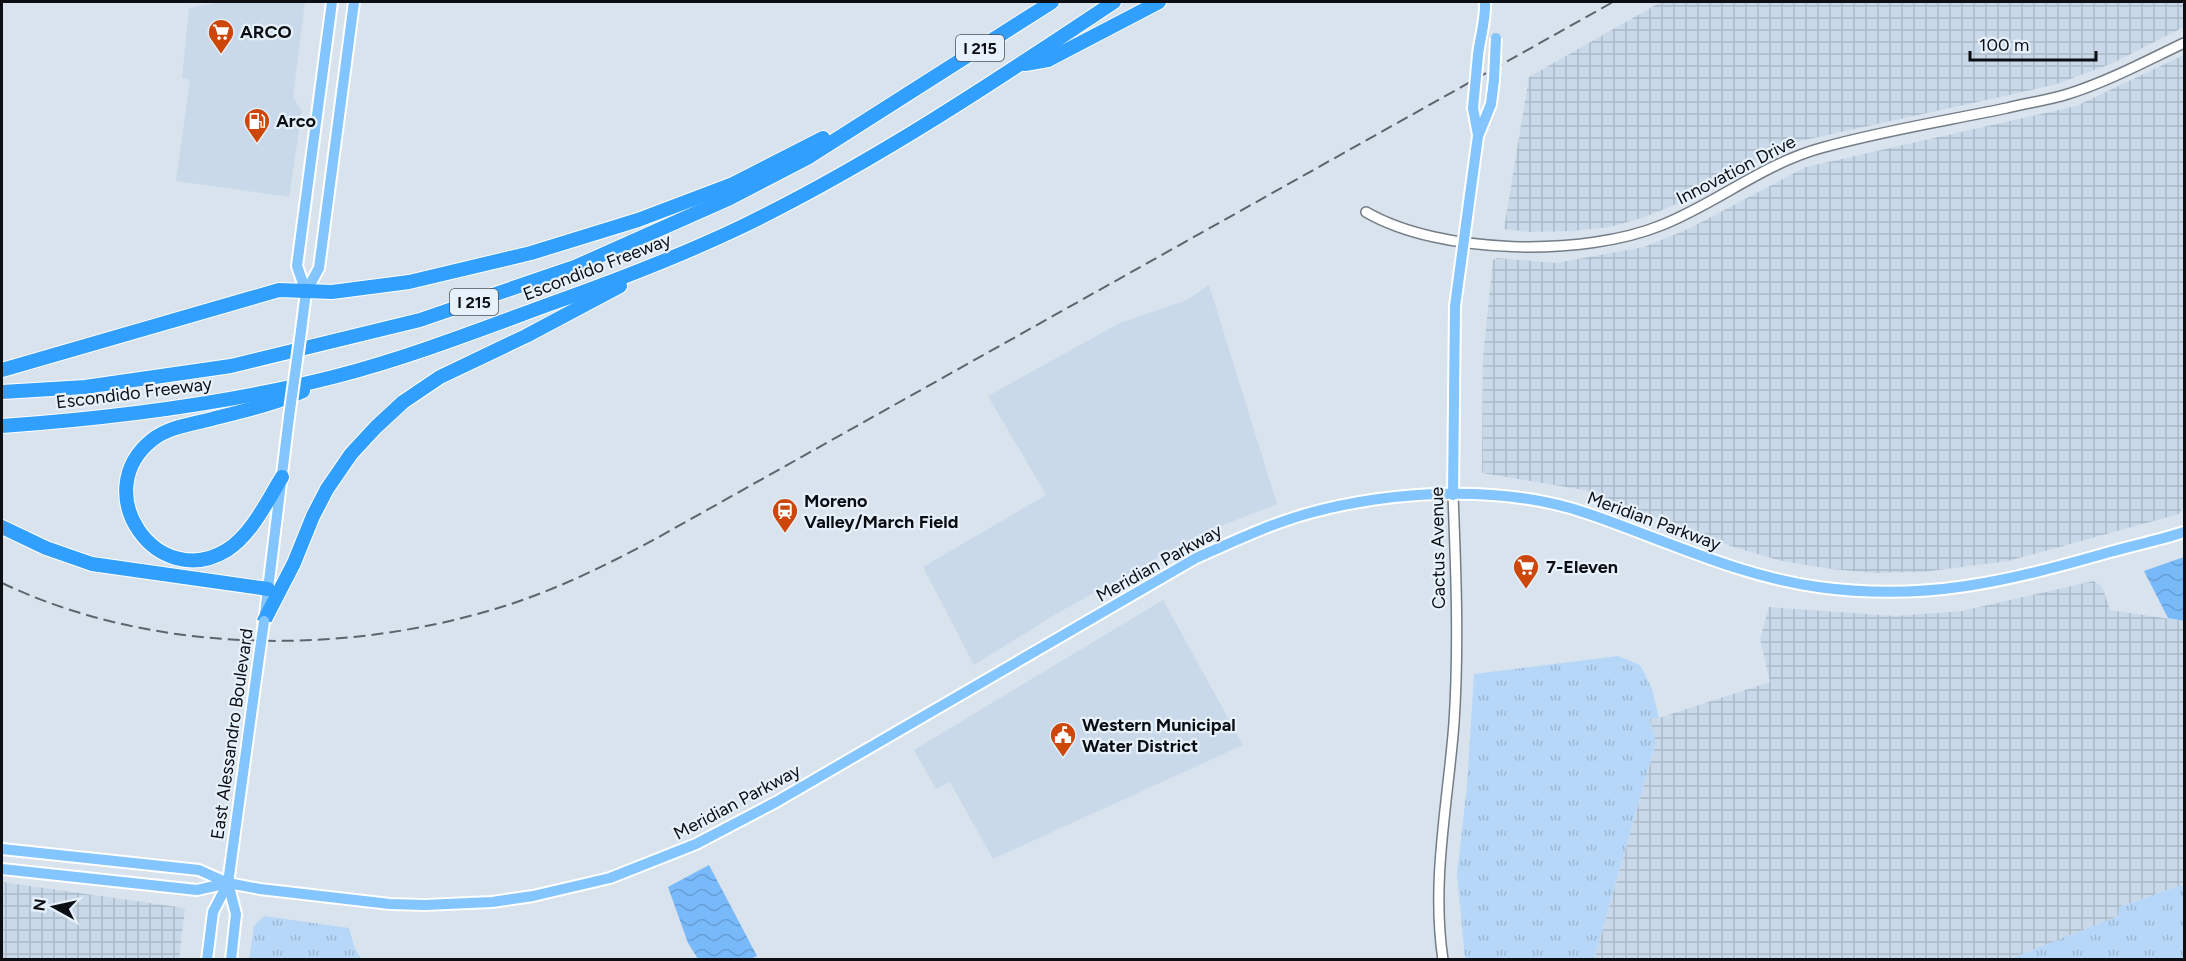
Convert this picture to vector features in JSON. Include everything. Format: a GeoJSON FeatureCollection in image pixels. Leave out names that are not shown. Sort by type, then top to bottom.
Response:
{"type":"FeatureCollection","features":[{"type":"Feature","properties":{"kind":"highway","name":"Escondido Freeway"},"geometry":{"type":"LineString","coordinates":[[2,392],[85,387],[231,366],[420,320],[576,266],[730,198],[807,158],[1052,2]]}},
{"type":"Feature","properties":{"kind":"highway","name":"Escondido Freeway"},"geometry":{"type":"LineString","coordinates":[[2,426],[93,419],[237,398],[337,376],[428,349],[667,261],[743,226],[846,171],[1017,66],[1114,2]]}},
{"type":"Feature","properties":{"kind":"highway"},"geometry":{"type":"LineString","coordinates":[[1017,66],[1048,60],[1159,2]]}},
{"type":"Feature","properties":{"kind":"highway"},"geometry":{"type":"LineString","coordinates":[[2,370],[279,290],[332,292],[409,282],[531,254],[638,220],[733,184],[908,95]]}},
{"type":"Feature","properties":{"kind":"highway"},"geometry":{"type":"LineString","coordinates":[[264,621],[294,563],[327,489],[351,454],[396,408],[440,377],[526,336],[667,261]]}},
{"type":"Feature","properties":{"kind":"highway"},"geometry":{"type":"LineString","coordinates":[[282,477],[246,532],[226,550],[204,558],[179,558],[157,550],[146,541],[129,514],[126,495],[132,464],[141,451],[162,433],[280,401],[337,376]]}},
{"type":"Feature","properties":{"kind":"highway"},"geometry":{"type":"LineString","coordinates":[[2,527],[92,564],[268,590]]}},
{"type":"Feature","properties":{"kind":"main road"},"geometry":{"type":"LineString","coordinates":[[306,292],[297,266],[332,2]]}},
{"type":"Feature","properties":{"kind":"main road"},"geometry":{"type":"LineString","coordinates":[[282,477],[306,292],[319,268],[354,2]]}},
{"type":"Feature","properties":{"kind":"main road","name":"Cactus Avenue"},"geometry":{"type":"LineString","coordinates":[[1478,136],[1473,108],[1479,39],[1486,18],[1485,2]]}},
{"type":"Feature","properties":{"kind":"main road","name":"Cactus Avenue"},"geometry":{"type":"LineString","coordinates":[[1453,495],[1453,346],[1478,136],[1491,104],[1496,38],[1486,18]]}},
{"type":"Feature","properties":{"kind":"main road","name":"East Alessandro Boulevard"},"geometry":{"type":"LineString","coordinates":[[207,960],[213,912],[228,883],[282,477]]}},
{"type":"Feature","properties":{"kind":"main road","name":"Meridian Parkway"},"geometry":{"type":"LineString","coordinates":[[228,883],[390,904],[425,905],[492,902],[533,896],[610,878],[696,844],[776,802],[1196,558],[1278,523],[1332,507],[1381,499],[1453,495],[1501,496],[1572,508],[1726,566],[1766,577],[1817,587],[1874,592],[1936,591],[1990,584],[2042,573],[2184,532]]}},
{"type":"Feature","properties":{"kind":"main road"},"geometry":{"type":"LineString","coordinates":[[2,849],[199,870],[228,883]]}},
{"type":"Feature","properties":{"kind":"main road"},"geometry":{"type":"LineString","coordinates":[[2,869],[197,890],[228,883]]}},
{"type":"Feature","properties":{"kind":"main road","name":"East Alessandro Boulevard"},"geometry":{"type":"LineString","coordinates":[[228,883],[236,914],[231,960]]}},
{"type":"Feature","properties":{"kind":"street","name":"Innovation Drive"},"geometry":{"type":"LineString","coordinates":[[1366,212],[1395,226],[1464,240],[1533,247],[1573,246],[1608,241],[1638,234],[1699,208],[1786,160],[1842,143],[2066,94],[2102,82],[2184,42]]}},
{"type":"Feature","properties":{"kind":"street","name":"Cactus Avenue"},"geometry":{"type":"LineString","coordinates":[[1443,960],[1438,865],[1451,762],[1456,658],[1453,495]]}},
{"type":"Feature","properties":{"kind":"shaded area"},"geometry":{"type":"Polygon","coordinates":[[[220,2],[305,2],[293,97],[302,111],[289,197],[176,181],[190,80],[182,78],[189,8],[220,2]]]}},
{"type":"Feature","properties":{"kind":"shaded area"},"geometry":{"type":"Polygon","coordinates":[[[1661,2],[2184,2],[2184,27],[2113,63],[2054,85],[1800,141],[1764,156],[1693,197],[1645,217],[1610,227],[1572,231],[1529,232],[1504,229],[1529,77],[1661,2]]]}},
{"type":"Feature","properties":{"kind":"shaded area"},"geometry":{"type":"Polygon","coordinates":[[[2184,55],[2184,506],[2179,514],[2008,561],[1923,572],[1875,573],[1782,561],[1731,546],[1584,490],[1482,473],[1483,357],[1493,260],[1497,258],[1556,263],[1644,247],[1686,230],[1806,167],[2076,106],[2184,55]]]}},
{"type":"Feature","properties":{"kind":"shaded area"},"geometry":{"type":"Polygon","coordinates":[[[1209,285],[1277,504],[1203,533],[1056,614],[974,665],[923,567],[1046,495],[988,396],[1120,323],[1187,300],[1209,285]]]}},
{"type":"Feature","properties":{"kind":"shaded area"},"geometry":{"type":"Polygon","coordinates":[[[2093,581],[2102,586],[2110,610],[2184,621],[2184,884],[2119,907],[2119,916],[2010,959],[1594,960],[1656,743],[1649,718],[1659,718],[1770,682],[1760,639],[1769,607],[1895,616],[1962,611],[2093,581]]]}},
{"type":"Feature","properties":{"kind":"shaded area"},"geometry":{"type":"Polygon","coordinates":[[[1163,600],[1243,745],[993,859],[950,782],[936,789],[914,750],[1163,600]]]}},
{"type":"Feature","properties":{"kind":"shaded area"},"geometry":{"type":"Polygon","coordinates":[[[2,882],[185,908],[179,959],[2,959],[2,882]]]}},
{"type":"Feature","properties":{"kind":"green space"},"geometry":{"type":"Polygon","coordinates":[[[1618,656],[1640,665],[1652,689],[1659,718],[1649,719],[1656,742],[1594,959],[1465,959],[1457,874],[1467,786],[1474,674],[1618,656]]]}},
{"type":"Feature","properties":{"kind":"green space"},"geometry":{"type":"Polygon","coordinates":[[[2184,884],[2184,959],[2010,959],[2118,916],[2119,907],[2184,884]]]}},
{"type":"Feature","properties":{"kind":"green space"},"geometry":{"type":"Polygon","coordinates":[[[264,916],[349,928],[355,949],[362,959],[249,959],[254,926],[264,916]]]}},
{"type":"Feature","properties":{"kind":"water"},"geometry":{"type":"Polygon","coordinates":[[[2184,557],[2184,621],[2168,618],[2144,571],[2184,557]]]}},
{"type":"Feature","properties":{"kind":"water"},"geometry":{"type":"Polygon","coordinates":[[[709,865],[757,956],[750,959],[698,959],[688,943],[668,887],[709,865]]]}},
{"type":"Feature","properties":{"kind":"railway"},"geometry":{"type":"LineString","coordinates":[[2,583],[60,606],[120,624],[183,635],[246,640],[310,640],[373,635],[435,624],[495,609],[537,595],[578,578],[657,538],[1613,2]]}},
{"type":"Feature","properties":{"kind":"place","name":"ARCO"},"geometry":{"type":"Point","coordinates":[221,55]}},
{"type":"Feature","properties":{"kind":"place","name":"Arco"},"geometry":{"type":"Point","coordinates":[257,144]}},
{"type":"Feature","properties":{"kind":"place","name":"Moreno Valley/March Field"},"geometry":{"type":"Point","coordinates":[785,534]}},
{"type":"Feature","properties":{"kind":"place","name":"7-Eleven"},"geometry":{"type":"Point","coordinates":[1526,590]}},
{"type":"Feature","properties":{"kind":"place","name":"Western Municipal Water District"},"geometry":{"type":"Point","coordinates":[1063,758]}}]}
